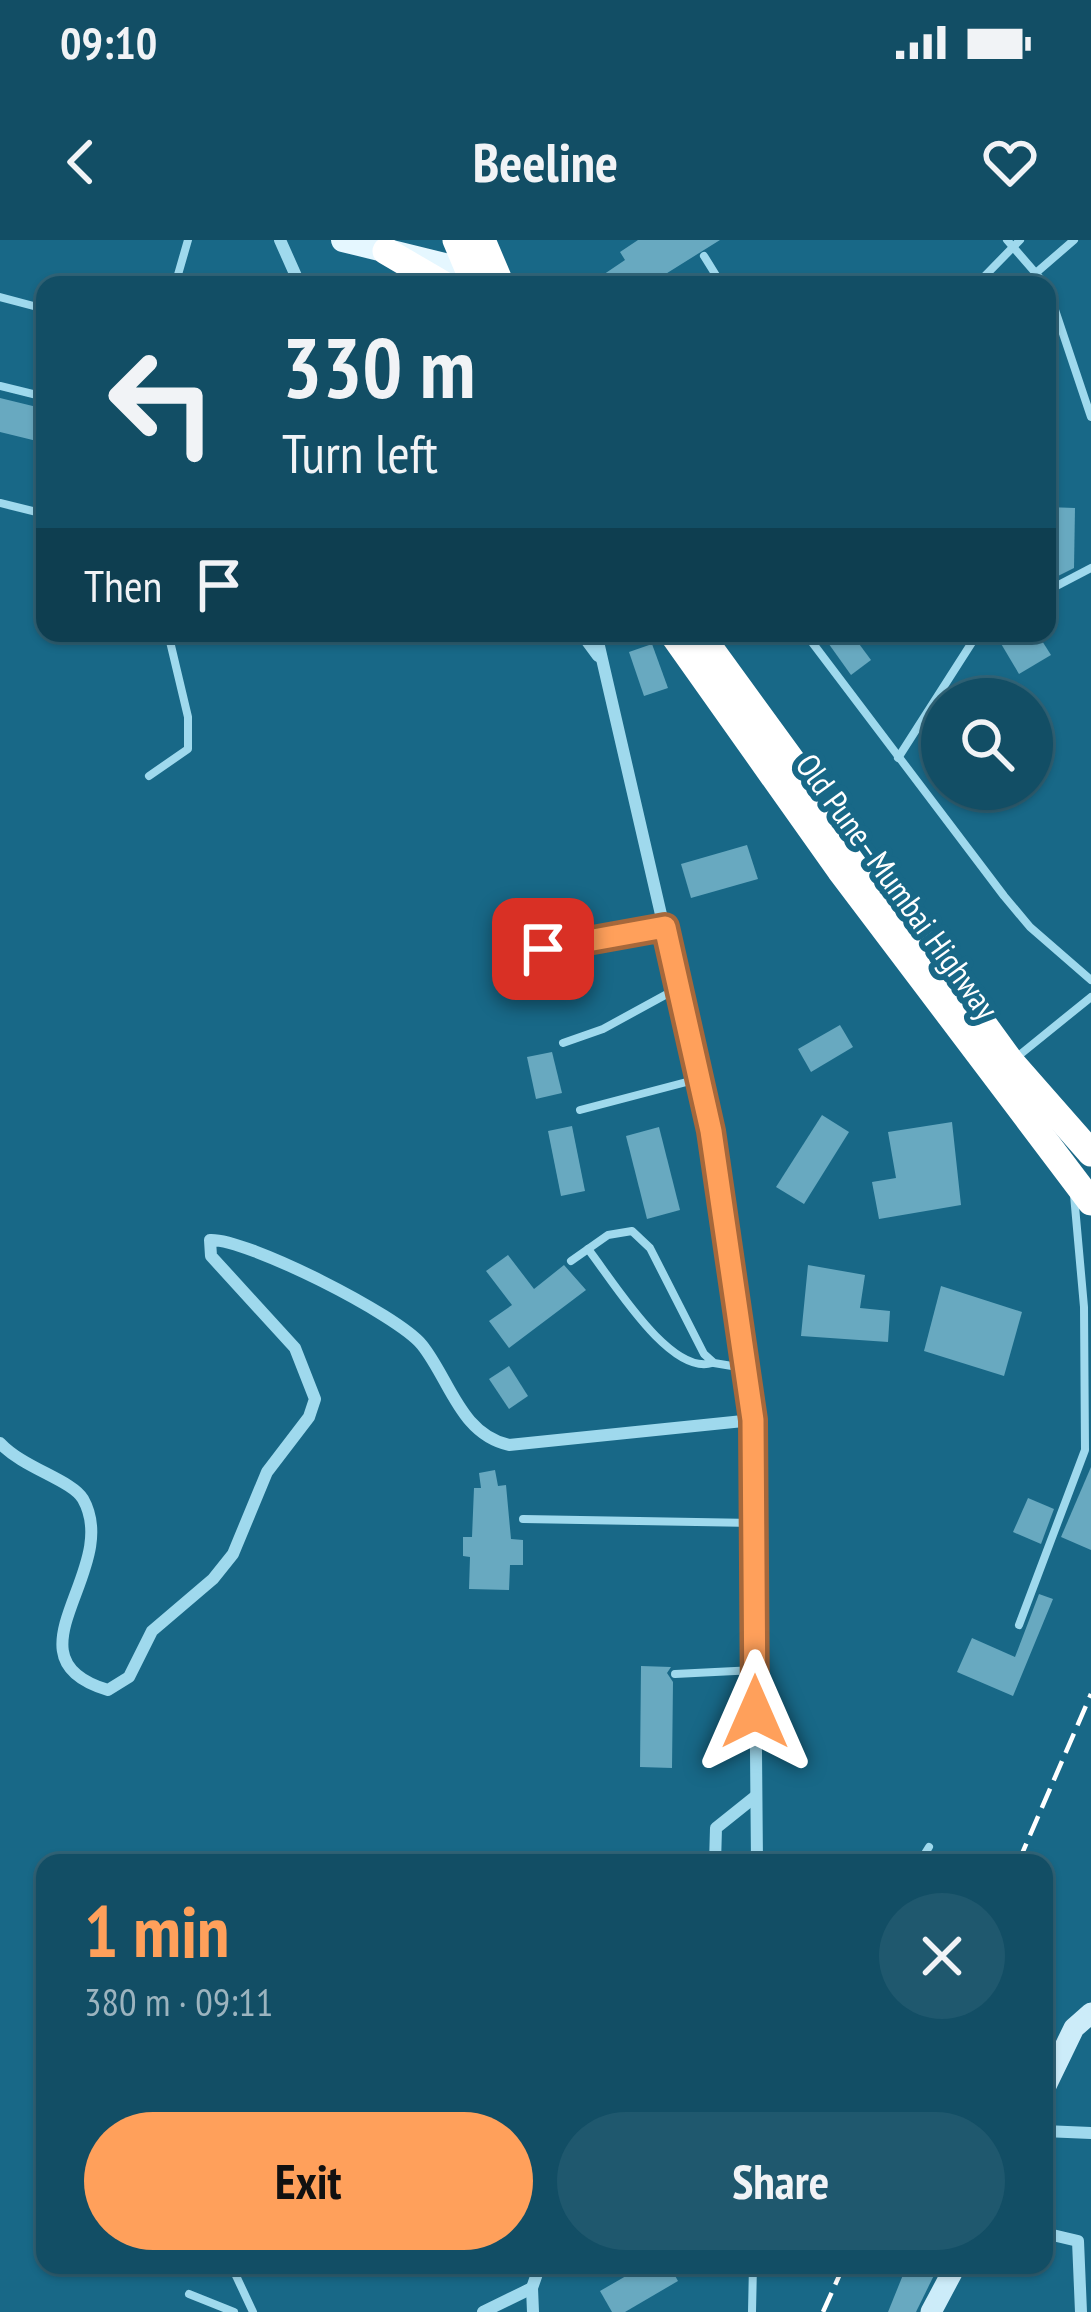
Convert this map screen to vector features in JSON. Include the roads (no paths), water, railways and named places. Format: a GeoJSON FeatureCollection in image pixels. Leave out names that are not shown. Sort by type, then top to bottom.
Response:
{"type":"FeatureCollection","features":[{"type":"Feature","properties":{"kind":"highway"},"geometry":{"type":"LineString","coordinates":[[456,240],[477,271]]}},
{"type":"Feature","properties":{"kind":"highway"},"geometry":{"type":"LineString","coordinates":[[399,245],[477,271]]}},
{"type":"Feature","properties":{"kind":"highway","name":"Old Pune–Mumbai Highway"},"geometry":{"type":"LineString","coordinates":[[678,642],[1002,1070],[1091,1153]]}},
{"type":"Feature","properties":{"kind":"highway","name":"Old Pune–Mumbai Highway"},"geometry":{"type":"LineString","coordinates":[[705,642],[1091,1202]]}},
{"type":"Feature","properties":{"kind":"main road"},"geometry":{"type":"LineString","coordinates":[[343,240],[399,245]]}},
{"type":"Feature","properties":{"kind":"street"},"geometry":{"type":"LineString","coordinates":[[280,240],[296,276]]}},
{"type":"Feature","properties":{"kind":"street"},"geometry":{"type":"LineString","coordinates":[[587,642],[604,665]]}},
{"type":"Feature","properties":{"kind":"street"},"geometry":{"type":"LineString","coordinates":[[598,642],[699,1079],[753,1420],[757,1854]]}},
{"type":"Feature","properties":{"kind":"street"},"geometry":{"type":"LineString","coordinates":[[0,1443],[15,1460],[71,1486],[83,1500],[88,1540],[82,1568],[52,1631],[51,1647],[70,1675],[108,1690],[129,1677],[152,1631],[233,1554],[268,1472],[309,1417],[315,1399],[295,1348],[211,1256],[210,1240],[299,1273],[399,1321],[422,1345],[475,1430],[490,1441],[508,1445],[753,1420]]}},
{"type":"Feature","properties":{"kind":"street"},"geometry":{"type":"LineString","coordinates":[[716,1854],[716,1828],[756,1796]]}},
{"type":"Feature","properties":{"kind":"street"},"geometry":{"type":"LineString","coordinates":[[1053,2071],[1074,2028],[1091,2013]]}},
{"type":"Feature","properties":{"kind":"street"},"geometry":{"type":"LineString","coordinates":[[1053,2131],[1091,2133]]}},
{"type":"Feature","properties":{"kind":"street"},"geometry":{"type":"LineString","coordinates":[[1053,2235],[1078,2241],[1082,2312]]}},
{"type":"Feature","properties":{"kind":"street"},"geometry":{"type":"LineString","coordinates":[[533,2312],[537,2274]]}},
{"type":"Feature","properties":{"kind":"street"},"geometry":{"type":"LineString","coordinates":[[931,2312],[951,2274]]}},
{"type":"Feature","properties":{"kind":"street"},"geometry":{"type":"LineString","coordinates":[[483,2312],[532,2288]]}},
{"type":"Feature","properties":{"kind":"lane"},"geometry":{"type":"LineString","coordinates":[[178,276],[188,240]]}},
{"type":"Feature","properties":{"kind":"lane"},"geometry":{"type":"LineString","coordinates":[[1037,272],[1074,240]]}},
{"type":"Feature","properties":{"kind":"lane"},"geometry":{"type":"LineString","coordinates":[[984,276],[1014,242],[1040,276]]}},
{"type":"Feature","properties":{"kind":"lane"},"geometry":{"type":"LineString","coordinates":[[704,256],[716,276]]}},
{"type":"Feature","properties":{"kind":"lane"},"geometry":{"type":"LineString","coordinates":[[0,297],[36,307]]}},
{"type":"Feature","properties":{"kind":"lane"},"geometry":{"type":"LineString","coordinates":[[1056,313],[1091,417]]}},
{"type":"Feature","properties":{"kind":"lane"},"geometry":{"type":"LineString","coordinates":[[0,386],[36,395]]}},
{"type":"Feature","properties":{"kind":"lane"},"geometry":{"type":"LineString","coordinates":[[0,502],[36,512]]}},
{"type":"Feature","properties":{"kind":"lane"},"geometry":{"type":"LineString","coordinates":[[1056,586],[1091,568]]}},
{"type":"Feature","properties":{"kind":"lane"},"geometry":{"type":"LineString","coordinates":[[149,776],[188,749],[188,717],[170,642]]}},
{"type":"Feature","properties":{"kind":"lane"},"geometry":{"type":"LineString","coordinates":[[812,642],[1030,927],[1091,980]]}},
{"type":"Feature","properties":{"kind":"lane"},"geometry":{"type":"LineString","coordinates":[[898,758],[972,642]]}},
{"type":"Feature","properties":{"kind":"lane"},"geometry":{"type":"LineString","coordinates":[[543,949],[665,927]]}},
{"type":"Feature","properties":{"kind":"lane"},"geometry":{"type":"LineString","coordinates":[[563,1042],[625,1019],[679,988]]}},
{"type":"Feature","properties":{"kind":"lane"},"geometry":{"type":"LineString","coordinates":[[1002,1070],[1091,997]]}},
{"type":"Feature","properties":{"kind":"lane"},"geometry":{"type":"LineString","coordinates":[[580,1109],[699,1079]]}},
{"type":"Feature","properties":{"kind":"lane"},"geometry":{"type":"LineString","coordinates":[[1019,1625],[1085,1450],[1084,1307],[1072,1177]]}},
{"type":"Feature","properties":{"kind":"lane"},"geometry":{"type":"LineString","coordinates":[[572,1261],[620,1230],[641,1236],[714,1363]]}},
{"type":"Feature","properties":{"kind":"lane"},"geometry":{"type":"LineString","coordinates":[[588,1250],[668,1351],[692,1366],[714,1363],[746,1368]]}},
{"type":"Feature","properties":{"kind":"lane"},"geometry":{"type":"LineString","coordinates":[[523,1519],[754,1523]]}},
{"type":"Feature","properties":{"kind":"lane"},"geometry":{"type":"LineString","coordinates":[[675,1674],[755,1670]]}},
{"type":"Feature","properties":{"kind":"lane"},"geometry":{"type":"LineString","coordinates":[[925,1854],[929,1847]]}},
{"type":"Feature","properties":{"kind":"lane"},"geometry":{"type":"LineString","coordinates":[[235,2274],[253,2312]]}},
{"type":"Feature","properties":{"kind":"lane"},"geometry":{"type":"LineString","coordinates":[[752,2312],[753,2274]]}},
{"type":"Feature","properties":{"kind":"lane"},"geometry":{"type":"LineString","coordinates":[[189,2294],[234,2312]]}},
{"type":"Feature","properties":{"kind":"railway"},"geometry":{"type":"LineString","coordinates":[[1022,1854],[1091,1694]]}},
{"type":"Feature","properties":{"kind":"railway"},"geometry":{"type":"LineString","coordinates":[[823,2312],[840,2274]]}}]}
